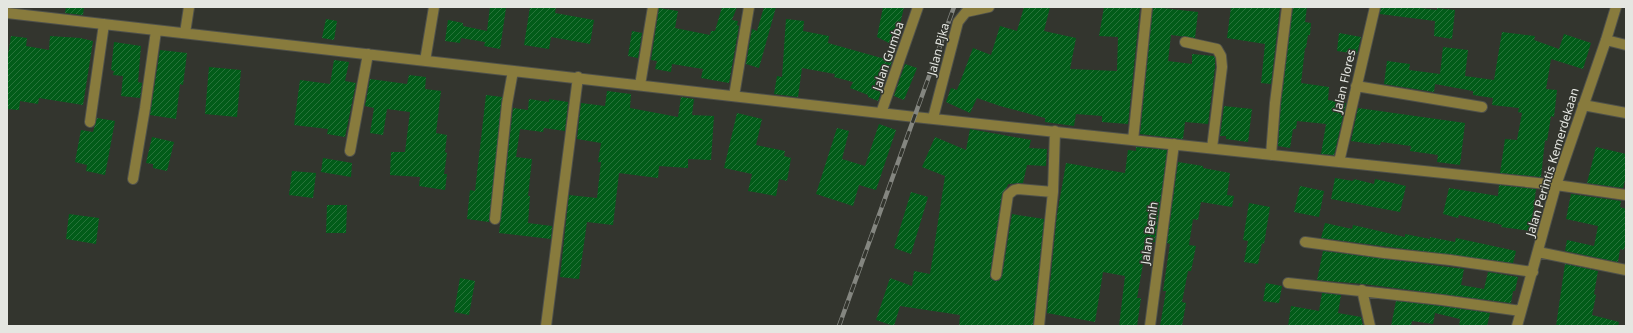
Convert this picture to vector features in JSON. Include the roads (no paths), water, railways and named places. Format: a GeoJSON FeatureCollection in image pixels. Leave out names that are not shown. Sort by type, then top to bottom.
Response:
{"type":"FeatureCollection","features":[{"type":"Feature","properties":{"kind":"street"},"geometry":{"type":"LineString","coordinates":[[185,33],[189,7]]}},
{"type":"Feature","properties":{"kind":"street"},"geometry":{"type":"LineString","coordinates":[[424,61],[434,7]]}},
{"type":"Feature","properties":{"kind":"street"},"geometry":{"type":"LineString","coordinates":[[640,85],[653,7]]}},
{"type":"Feature","properties":{"kind":"street"},"geometry":{"type":"LineString","coordinates":[[734,96],[749,7]]}},
{"type":"Feature","properties":{"kind":"street","name":"Jalan Gumba"},"geometry":{"type":"LineString","coordinates":[[882,113],[918,7]]}},
{"type":"Feature","properties":{"kind":"street","name":"Jalan Pjka"},"geometry":{"type":"LineString","coordinates":[[933,118],[958,22],[966,12],[989,7]]}},
{"type":"Feature","properties":{"kind":"street"},"geometry":{"type":"LineString","coordinates":[[1133,140],[1146,7]]}},
{"type":"Feature","properties":{"kind":"street"},"geometry":{"type":"LineString","coordinates":[[1271,155],[1275,103],[1287,7]]}},
{"type":"Feature","properties":{"kind":"street","name":"Jalan Flores"},"geometry":{"type":"LineString","coordinates":[[1339,162],[1375,7]]}},
{"type":"Feature","properties":{"kind":"street","name":"Jalan Perintis Kemerdekaan"},"geometry":{"type":"LineString","coordinates":[[1517,326],[1556,185],[1616,7]]}},
{"type":"Feature","properties":{"kind":"street"},"geometry":{"type":"LineString","coordinates":[[7,13],[43,12],[104,24],[156,31],[578,77],[1054,132],[1556,185],[1626,195]]}},
{"type":"Feature","properties":{"kind":"street"},"geometry":{"type":"LineString","coordinates":[[90,122],[104,24]]}},
{"type":"Feature","properties":{"kind":"street"},"geometry":{"type":"LineString","coordinates":[[133,179],[156,31]]}},
{"type":"Feature","properties":{"kind":"street"},"geometry":{"type":"LineString","coordinates":[[1606,40],[1626,45]]}},
{"type":"Feature","properties":{"kind":"street"},"geometry":{"type":"LineString","coordinates":[[1185,42],[1217,49],[1221,56],[1222,66],[1212,148]]}},
{"type":"Feature","properties":{"kind":"street"},"geometry":{"type":"LineString","coordinates":[[350,150],[368,54]]}},
{"type":"Feature","properties":{"kind":"street"},"geometry":{"type":"LineString","coordinates":[[495,219],[507,104],[513,71]]}},
{"type":"Feature","properties":{"kind":"street"},"geometry":{"type":"LineString","coordinates":[[546,326],[578,77]]}},
{"type":"Feature","properties":{"kind":"street"},"geometry":{"type":"LineString","coordinates":[[1356,86],[1482,106]]}},
{"type":"Feature","properties":{"kind":"street"},"geometry":{"type":"LineString","coordinates":[[1583,105],[1626,113]]}},
{"type":"Feature","properties":{"kind":"street"},"geometry":{"type":"LineString","coordinates":[[1039,326],[1054,192],[1054,132]]}},
{"type":"Feature","properties":{"kind":"street","name":"Jalan Benih"},"geometry":{"type":"LineString","coordinates":[[1150,326],[1174,144]]}},
{"type":"Feature","properties":{"kind":"street"},"geometry":{"type":"LineString","coordinates":[[996,275],[1008,195],[1014,190],[1018,189],[1054,192]]}},
{"type":"Feature","properties":{"kind":"street"},"geometry":{"type":"LineString","coordinates":[[1305,242],[1533,272]]}},
{"type":"Feature","properties":{"kind":"street"},"geometry":{"type":"LineString","coordinates":[[1538,252],[1626,270]]}},
{"type":"Feature","properties":{"kind":"street"},"geometry":{"type":"LineString","coordinates":[[1288,283],[1362,290],[1522,311]]}},
{"type":"Feature","properties":{"kind":"street"},"geometry":{"type":"LineString","coordinates":[[1362,290],[1370,326]]}},
{"type":"Feature","properties":{"kind":"railway"},"geometry":{"type":"LineString","coordinates":[[839,326],[954,7]]}}]}
